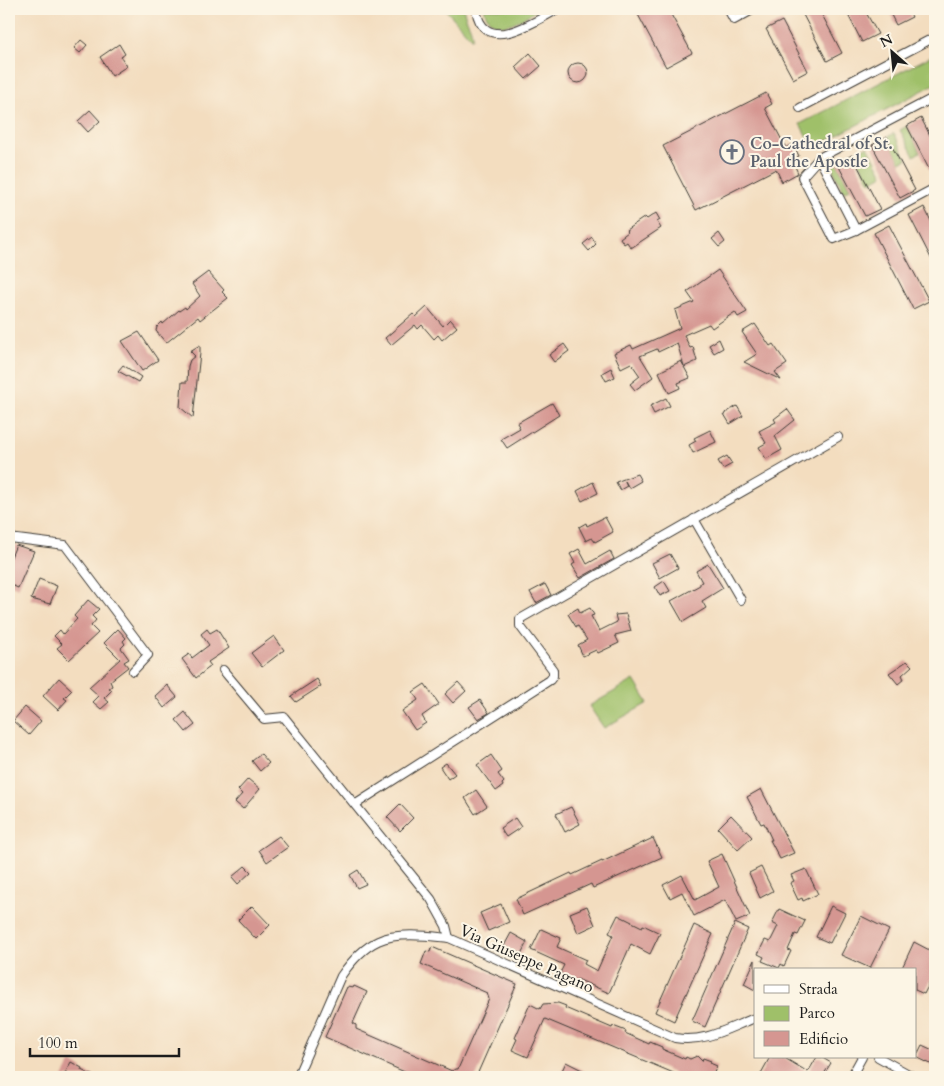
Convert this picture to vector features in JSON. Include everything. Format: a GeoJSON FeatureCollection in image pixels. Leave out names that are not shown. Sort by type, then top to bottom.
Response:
{"type":"FeatureCollection","features":[{"type":"Feature","properties":{"kind":"street"},"geometry":{"type":"LineString","coordinates":[[476,9],[481,24],[500,34],[515,32],[558,9]]}},
{"type":"Feature","properties":{"kind":"street"},"geometry":{"type":"LineString","coordinates":[[728,9],[734,20],[754,9]]}},
{"type":"Feature","properties":{"kind":"street"},"geometry":{"type":"LineString","coordinates":[[800,108],[935,37]]}},
{"type":"Feature","properties":{"kind":"street"},"geometry":{"type":"LineString","coordinates":[[935,97],[819,158],[802,177],[834,239],[856,230],[935,188]]}},
{"type":"Feature","properties":{"kind":"street"},"geometry":{"type":"LineString","coordinates":[[819,158],[856,230]]}},
{"type":"Feature","properties":{"kind":"street"},"geometry":{"type":"LineString","coordinates":[[356,804],[550,680],[553,676],[553,670],[520,626],[520,619],[838,437]]}},
{"type":"Feature","properties":{"kind":"street"},"geometry":{"type":"LineString","coordinates":[[694,519],[741,600]]}},
{"type":"Feature","properties":{"kind":"street"},"geometry":{"type":"LineString","coordinates":[[9,538],[65,545],[148,655],[133,671]]}},
{"type":"Feature","properties":{"kind":"street"},"geometry":{"type":"LineString","coordinates":[[223,670],[264,719],[284,716],[431,899],[446,926],[449,938]]}},
{"type":"Feature","properties":{"kind":"street","name":"Via Giuseppe Pagano"},"geometry":{"type":"LineString","coordinates":[[297,1077],[340,976],[352,962],[378,941],[414,935],[449,938],[674,1038],[698,1040],[754,1018]]}},
{"type":"Feature","properties":{"kind":"street"},"geometry":{"type":"LineString","coordinates":[[851,1077],[861,1058]]}},
{"type":"Feature","properties":{"kind":"street"},"geometry":{"type":"LineString","coordinates":[[880,1058],[914,1077]]}},
{"type":"Feature","properties":{"kind":"green space"},"geometry":{"type":"Polygon","coordinates":[[[445,9],[464,9],[472,39],[445,9]]]}},
{"type":"Feature","properties":{"kind":"green space"},"geometry":{"type":"Polygon","coordinates":[[[484,9],[539,9],[516,21],[501,25],[494,24],[488,19],[484,9]]]}},
{"type":"Feature","properties":{"kind":"green space"},"geometry":{"type":"Polygon","coordinates":[[[935,54],[935,84],[813,148],[800,124],[935,54]]]}},
{"type":"Feature","properties":{"kind":"green space"},"geometry":{"type":"Polygon","coordinates":[[[907,126],[920,152],[914,156],[900,130],[907,126]]]}},
{"type":"Feature","properties":{"kind":"green space"},"geometry":{"type":"Polygon","coordinates":[[[894,133],[907,159],[900,162],[887,137],[894,133]]]}},
{"type":"Feature","properties":{"kind":"green space"},"geometry":{"type":"Polygon","coordinates":[[[868,146],[883,175],[870,182],[855,153],[868,146]]]}},
{"type":"Feature","properties":{"kind":"green space"},"geometry":{"type":"Polygon","coordinates":[[[837,163],[850,189],[844,192],[831,166],[837,163]]]}},
{"type":"Feature","properties":{"kind":"green space"},"geometry":{"type":"Polygon","coordinates":[[[634,680],[648,703],[604,728],[589,706],[634,680]]]}},
{"type":"Feature","properties":{"kind":"building"},"geometry":{"type":"Polygon","coordinates":[[[635,9],[668,9],[692,53],[666,67],[635,9]]]}},
{"type":"Feature","properties":{"kind":"building"},"geometry":{"type":"Polygon","coordinates":[[[800,9],[819,9],[842,53],[827,61],[800,9]]]}},
{"type":"Feature","properties":{"kind":"building"},"geometry":{"type":"Polygon","coordinates":[[[845,9],[864,9],[878,34],[862,42],[845,9]]]}},
{"type":"Feature","properties":{"kind":"building"},"geometry":{"type":"Polygon","coordinates":[[[888,9],[908,9],[912,17],[896,25],[888,9]]]}},
{"type":"Feature","properties":{"kind":"building"},"geometry":{"type":"Polygon","coordinates":[[[782,21],[808,71],[793,79],[766,29],[782,21]]]}},
{"type":"Feature","properties":{"kind":"building"},"geometry":{"type":"Polygon","coordinates":[[[81,40],[87,45],[80,53],[74,48],[81,40]]]}},
{"type":"Feature","properties":{"kind":"building"},"geometry":{"type":"Polygon","coordinates":[[[119,44],[125,54],[121,57],[127,66],[112,76],[100,57],[119,44]]]}},
{"type":"Feature","properties":{"kind":"building"},"geometry":{"type":"Polygon","coordinates":[[[530,53],[541,66],[526,79],[515,67],[530,53]]]}},
{"type":"Feature","properties":{"kind":"building"},"geometry":{"type":"Polygon","coordinates":[[[574,63],[582,63],[588,69],[588,77],[582,83],[574,83],[568,77],[568,69],[574,63]]]}},
{"type":"Feature","properties":{"kind":"building","name":"Co-Cathedral of St. Paul the Apostle"},"geometry":{"type":"Polygon","coordinates":[[[766,93],[772,104],[765,108],[786,148],[793,144],[799,156],[792,160],[798,173],[782,182],[776,169],[696,210],[663,146],[766,93]]]}},
{"type":"Feature","properties":{"kind":"building"},"geometry":{"type":"Polygon","coordinates":[[[90,110],[100,121],[88,132],[78,121],[90,110]]]}},
{"type":"Feature","properties":{"kind":"building"},"geometry":{"type":"Polygon","coordinates":[[[921,118],[935,145],[935,181],[907,126],[921,118]]]}},
{"type":"Feature","properties":{"kind":"building"},"geometry":{"type":"Polygon","coordinates":[[[887,137],[915,190],[900,198],[872,145],[887,137]]]}},
{"type":"Feature","properties":{"kind":"building"},"geometry":{"type":"Polygon","coordinates":[[[852,155],[880,209],[865,216],[837,163],[852,155]]]}},
{"type":"Feature","properties":{"kind":"building"},"geometry":{"type":"Polygon","coordinates":[[[924,207],[935,229],[935,266],[909,215],[924,207]]]}},
{"type":"Feature","properties":{"kind":"building"},"geometry":{"type":"Polygon","coordinates":[[[656,213],[660,220],[657,222],[661,228],[631,248],[627,242],[624,244],[620,238],[628,232],[626,230],[645,217],[647,219],[656,213]]]}},
{"type":"Feature","properties":{"kind":"building"},"geometry":{"type":"Polygon","coordinates":[[[889,225],[929,301],[913,309],[874,233],[889,225]]]}},
{"type":"Feature","properties":{"kind":"building"},"geometry":{"type":"Polygon","coordinates":[[[719,233],[725,242],[719,247],[712,239],[719,233]]]}},
{"type":"Feature","properties":{"kind":"building"},"geometry":{"type":"Polygon","coordinates":[[[592,237],[596,244],[589,251],[583,244],[592,237]]]}},
{"type":"Feature","properties":{"kind":"building"},"geometry":{"type":"Polygon","coordinates":[[[718,270],[747,312],[738,317],[735,312],[712,328],[709,324],[684,335],[690,348],[693,347],[697,361],[684,367],[690,378],[678,383],[680,388],[669,393],[659,372],[681,361],[684,366],[677,343],[658,352],[657,349],[640,356],[653,377],[635,390],[630,384],[640,376],[631,363],[621,368],[614,353],[631,345],[633,349],[680,328],[675,310],[694,302],[687,292],[718,270]]]}},
{"type":"Feature","properties":{"kind":"building"},"geometry":{"type":"Polygon","coordinates":[[[208,272],[224,290],[222,292],[228,298],[200,320],[198,317],[166,343],[156,331],[157,327],[179,310],[185,307],[186,309],[200,296],[192,284],[208,272]]]}},
{"type":"Feature","properties":{"kind":"building"},"geometry":{"type":"Polygon","coordinates":[[[427,307],[443,326],[450,319],[457,327],[442,340],[438,335],[434,339],[422,325],[418,329],[415,325],[391,345],[385,338],[413,314],[416,317],[427,307]]]}},
{"type":"Feature","properties":{"kind":"building"},"geometry":{"type":"Polygon","coordinates":[[[755,324],[770,346],[773,344],[787,364],[775,372],[781,380],[744,362],[757,354],[742,332],[755,324]]]}},
{"type":"Feature","properties":{"kind":"building"},"geometry":{"type":"Polygon","coordinates":[[[139,332],[158,360],[142,371],[122,341],[139,332]]]}},
{"type":"Feature","properties":{"kind":"building"},"geometry":{"type":"Polygon","coordinates":[[[719,339],[723,348],[714,353],[709,345],[719,339]]]}},
{"type":"Feature","properties":{"kind":"building"},"geometry":{"type":"Polygon","coordinates":[[[564,344],[569,351],[554,362],[549,355],[564,344]]]}},
{"type":"Feature","properties":{"kind":"building"},"geometry":{"type":"Polygon","coordinates":[[[200,345],[193,418],[180,407],[182,382],[187,382],[188,366],[190,360],[195,356],[190,351],[200,345]]]}},
{"type":"Feature","properties":{"kind":"building"},"geometry":{"type":"Polygon","coordinates":[[[123,365],[141,377],[138,382],[118,371],[123,365]]]}},
{"type":"Feature","properties":{"kind":"building"},"geometry":{"type":"Polygon","coordinates":[[[611,368],[615,377],[606,381],[602,373],[611,368]]]}},
{"type":"Feature","properties":{"kind":"building"},"geometry":{"type":"Polygon","coordinates":[[[666,398],[670,406],[654,414],[650,406],[666,398]]]}},
{"type":"Feature","properties":{"kind":"building"},"geometry":{"type":"Polygon","coordinates":[[[552,403],[559,415],[507,448],[501,439],[520,428],[517,423],[552,403]]]}},
{"type":"Feature","properties":{"kind":"building"},"geometry":{"type":"Polygon","coordinates":[[[737,406],[743,416],[730,424],[724,414],[737,406]]]}},
{"type":"Feature","properties":{"kind":"building"},"geometry":{"type":"Polygon","coordinates":[[[787,409],[795,420],[775,436],[782,450],[766,459],[759,447],[766,443],[759,431],[776,422],[774,419],[787,409]]]}},
{"type":"Feature","properties":{"kind":"building"},"geometry":{"type":"Polygon","coordinates":[[[710,430],[716,442],[693,453],[689,445],[696,441],[694,438],[710,430]]]}},
{"type":"Feature","properties":{"kind":"building"},"geometry":{"type":"Polygon","coordinates":[[[727,456],[732,464],[723,469],[718,461],[727,456]]]}},
{"type":"Feature","properties":{"kind":"building"},"geometry":{"type":"Polygon","coordinates":[[[637,474],[641,481],[629,488],[625,481],[627,486],[620,490],[616,482],[637,474]]]}},
{"type":"Feature","properties":{"kind":"building"},"geometry":{"type":"Polygon","coordinates":[[[593,482],[598,493],[582,501],[577,491],[593,482]]]}},
{"type":"Feature","properties":{"kind":"building"},"geometry":{"type":"Polygon","coordinates":[[[605,517],[613,532],[595,542],[592,538],[586,541],[579,527],[586,523],[587,526],[605,517]]]}},
{"type":"Feature","properties":{"kind":"building"},"geometry":{"type":"Polygon","coordinates":[[[16,545],[34,551],[18,588],[9,584],[9,562],[16,545]]]}},
{"type":"Feature","properties":{"kind":"building"},"geometry":{"type":"Polygon","coordinates":[[[579,549],[587,564],[610,551],[614,559],[580,578],[572,565],[575,563],[570,554],[579,549]]]}},
{"type":"Feature","properties":{"kind":"building"},"geometry":{"type":"Polygon","coordinates":[[[670,554],[678,568],[660,578],[652,563],[670,554]]]}},
{"type":"Feature","properties":{"kind":"building"},"geometry":{"type":"Polygon","coordinates":[[[708,564],[723,588],[702,601],[706,608],[683,622],[671,601],[700,585],[702,582],[696,571],[708,564]]]}},
{"type":"Feature","properties":{"kind":"building"},"geometry":{"type":"Polygon","coordinates":[[[39,579],[57,586],[50,604],[31,599],[39,579]]]}},
{"type":"Feature","properties":{"kind":"building"},"geometry":{"type":"Polygon","coordinates":[[[664,581],[670,591],[660,596],[655,587],[664,581]]]}},
{"type":"Feature","properties":{"kind":"building"},"geometry":{"type":"Polygon","coordinates":[[[545,584],[551,595],[536,603],[530,592],[545,584]]]}},
{"type":"Feature","properties":{"kind":"building"},"geometry":{"type":"Polygon","coordinates":[[[88,600],[99,609],[92,616],[96,620],[91,626],[98,633],[69,660],[57,648],[62,644],[54,636],[60,630],[63,634],[77,619],[74,616],[88,600]]]}},
{"type":"Feature","properties":{"kind":"building"},"geometry":{"type":"Polygon","coordinates":[[[578,608],[580,613],[590,608],[594,615],[591,616],[599,631],[617,622],[615,615],[626,614],[631,631],[615,635],[619,643],[598,653],[596,650],[583,656],[578,645],[587,640],[568,614],[578,608]]]}},
{"type":"Feature","properties":{"kind":"building"},"geometry":{"type":"Polygon","coordinates":[[[118,629],[126,638],[123,641],[125,644],[121,648],[129,659],[124,662],[128,667],[110,681],[112,686],[109,688],[112,690],[104,698],[109,702],[101,709],[93,702],[99,696],[89,687],[120,659],[104,643],[118,629]]]}},
{"type":"Feature","properties":{"kind":"building"},"geometry":{"type":"Polygon","coordinates":[[[207,629],[210,633],[217,629],[229,648],[208,662],[211,666],[196,678],[182,659],[189,654],[192,658],[209,645],[201,634],[207,629]]]}},
{"type":"Feature","properties":{"kind":"building"},"geometry":{"type":"Polygon","coordinates":[[[274,636],[284,650],[262,667],[251,653],[274,636]]]}},
{"type":"Feature","properties":{"kind":"building"},"geometry":{"type":"Polygon","coordinates":[[[907,661],[912,666],[902,675],[904,679],[898,684],[889,673],[907,661]]]}},
{"type":"Feature","properties":{"kind":"building"},"geometry":{"type":"Polygon","coordinates":[[[59,678],[72,690],[64,698],[67,700],[58,710],[43,696],[59,678]]]}},
{"type":"Feature","properties":{"kind":"building"},"geometry":{"type":"Polygon","coordinates":[[[317,679],[321,686],[296,702],[291,696],[317,679]]]}},
{"type":"Feature","properties":{"kind":"building"},"geometry":{"type":"Polygon","coordinates":[[[458,682],[466,691],[453,703],[445,694],[458,682]]]}},
{"type":"Feature","properties":{"kind":"building"},"geometry":{"type":"Polygon","coordinates":[[[425,684],[439,704],[422,716],[426,723],[415,730],[402,711],[418,700],[413,692],[425,684]]]}},
{"type":"Feature","properties":{"kind":"building"},"geometry":{"type":"Polygon","coordinates":[[[167,685],[177,697],[164,708],[155,696],[167,685]]]}},
{"type":"Feature","properties":{"kind":"building"},"geometry":{"type":"Polygon","coordinates":[[[480,700],[489,713],[478,719],[469,707],[480,700]]]}},
{"type":"Feature","properties":{"kind":"building"},"geometry":{"type":"Polygon","coordinates":[[[25,707],[41,721],[29,735],[13,721],[25,707]]]}},
{"type":"Feature","properties":{"kind":"building"},"geometry":{"type":"Polygon","coordinates":[[[185,712],[195,725],[186,732],[176,720],[185,712]]]}},
{"type":"Feature","properties":{"kind":"building"},"geometry":{"type":"Polygon","coordinates":[[[261,754],[269,763],[260,771],[252,761],[261,754]]]}},
{"type":"Feature","properties":{"kind":"building"},"geometry":{"type":"Polygon","coordinates":[[[491,755],[502,771],[498,774],[504,782],[503,786],[496,791],[477,765],[491,755]]]}},
{"type":"Feature","properties":{"kind":"building"},"geometry":{"type":"Polygon","coordinates":[[[446,763],[455,774],[448,779],[440,767],[446,763]]]}},
{"type":"Feature","properties":{"kind":"building"},"geometry":{"type":"Polygon","coordinates":[[[248,779],[260,789],[243,809],[235,802],[242,794],[238,790],[248,779]]]}},
{"type":"Feature","properties":{"kind":"building"},"geometry":{"type":"Polygon","coordinates":[[[761,789],[794,853],[780,859],[764,823],[761,824],[747,797],[761,789]]]}},
{"type":"Feature","properties":{"kind":"building"},"geometry":{"type":"Polygon","coordinates":[[[476,790],[487,806],[475,814],[465,798],[476,790]]]}},
{"type":"Feature","properties":{"kind":"building"},"geometry":{"type":"Polygon","coordinates":[[[400,804],[413,818],[400,831],[387,817],[400,804]]]}},
{"type":"Feature","properties":{"kind":"building"},"geometry":{"type":"Polygon","coordinates":[[[571,807],[580,824],[565,832],[556,814],[571,807]]]}},
{"type":"Feature","properties":{"kind":"building"},"geometry":{"type":"Polygon","coordinates":[[[731,815],[752,837],[738,850],[718,828],[731,815]]]}},
{"type":"Feature","properties":{"kind":"building"},"geometry":{"type":"Polygon","coordinates":[[[515,818],[521,827],[506,837],[500,828],[515,818]]]}},
{"type":"Feature","properties":{"kind":"building"},"geometry":{"type":"Polygon","coordinates":[[[279,836],[288,847],[267,862],[259,850],[279,836]]]}},
{"type":"Feature","properties":{"kind":"building"},"geometry":{"type":"Polygon","coordinates":[[[653,838],[662,857],[593,888],[591,884],[523,915],[516,899],[653,838]]]}},
{"type":"Feature","properties":{"kind":"building"},"geometry":{"type":"Polygon","coordinates":[[[722,854],[750,916],[736,922],[725,900],[694,916],[682,892],[670,898],[663,885],[682,875],[695,900],[719,887],[707,861],[722,854]]]}},
{"type":"Feature","properties":{"kind":"building"},"geometry":{"type":"Polygon","coordinates":[[[245,866],[251,872],[238,884],[232,877],[245,866]]]}},
{"type":"Feature","properties":{"kind":"building"},"geometry":{"type":"Polygon","coordinates":[[[761,867],[773,891],[760,898],[749,873],[761,867]]]}},
{"type":"Feature","properties":{"kind":"building"},"geometry":{"type":"Polygon","coordinates":[[[806,869],[818,894],[803,901],[802,898],[798,900],[790,883],[794,881],[791,875],[806,869]]]}},
{"type":"Feature","properties":{"kind":"building"},"geometry":{"type":"Polygon","coordinates":[[[358,870],[366,884],[357,888],[350,875],[358,870]]]}},
{"type":"Feature","properties":{"kind":"building"},"geometry":{"type":"Polygon","coordinates":[[[501,904],[509,922],[488,931],[480,913],[501,904]]]}},
{"type":"Feature","properties":{"kind":"building"},"geometry":{"type":"Polygon","coordinates":[[[252,906],[270,925],[256,939],[238,920],[252,906]]]}},
{"type":"Feature","properties":{"kind":"building"},"geometry":{"type":"Polygon","coordinates":[[[587,906],[595,925],[578,933],[570,913],[587,906]]]}},
{"type":"Feature","properties":{"kind":"building"},"geometry":{"type":"Polygon","coordinates":[[[831,906],[845,913],[830,943],[816,937],[831,906]]]}},
{"type":"Feature","properties":{"kind":"building"},"geometry":{"type":"Polygon","coordinates":[[[779,909],[805,921],[798,935],[795,934],[788,950],[791,951],[784,966],[781,964],[779,968],[762,961],[764,957],[758,954],[765,940],[770,942],[778,926],[772,923],[779,909]]]}},
{"type":"Feature","properties":{"kind":"building"},"geometry":{"type":"Polygon","coordinates":[[[618,915],[642,927],[643,925],[660,933],[650,954],[631,944],[609,993],[560,973],[564,965],[531,950],[541,929],[561,938],[557,947],[586,960],[584,964],[597,971],[613,935],[609,933],[618,915]]]}},
{"type":"Feature","properties":{"kind":"building"},"geometry":{"type":"Polygon","coordinates":[[[861,916],[889,930],[870,968],[841,955],[861,916]]]}},
{"type":"Feature","properties":{"kind":"building"},"geometry":{"type":"Polygon","coordinates":[[[735,923],[748,929],[705,1027],[692,1021],[735,923]]]}},
{"type":"Feature","properties":{"kind":"building"},"geometry":{"type":"Polygon","coordinates":[[[694,925],[713,934],[674,1021],[655,1012],[694,925]]]}},
{"type":"Feature","properties":{"kind":"building"},"geometry":{"type":"Polygon","coordinates":[[[511,933],[527,942],[521,954],[504,946],[511,933]]]}},
{"type":"Feature","properties":{"kind":"building"},"geometry":{"type":"Polygon","coordinates":[[[914,942],[935,953],[935,972],[924,994],[916,990],[916,968],[902,968],[914,942]]]}},
{"type":"Feature","properties":{"kind":"building"},"geometry":{"type":"Polygon","coordinates":[[[432,947],[517,984],[476,1077],[416,1077],[325,1037],[347,987],[353,988],[354,986],[367,992],[353,1023],[356,1025],[356,1029],[452,1071],[458,1069],[489,999],[487,993],[421,964],[426,951],[430,952],[432,947]]]}},
{"type":"Feature","properties":{"kind":"building"},"geometry":{"type":"Polygon","coordinates":[[[755,960],[754,989],[744,984],[755,960]]]}},
{"type":"Feature","properties":{"kind":"building"},"geometry":{"type":"Polygon","coordinates":[[[558,1003],[566,1006],[565,1008],[612,1028],[613,1026],[626,1031],[625,1033],[649,1044],[650,1042],[662,1047],[662,1049],[685,1059],[686,1057],[690,1059],[697,1056],[702,1061],[703,1058],[717,1066],[712,1077],[683,1077],[545,1019],[528,1057],[512,1050],[517,1039],[515,1038],[530,1004],[540,1009],[543,1004],[558,1003]]]}},
{"type":"Feature","properties":{"kind":"building"},"geometry":{"type":"Polygon","coordinates":[[[922,1045],[935,1051],[935,1066],[916,1057],[922,1045]]]}},
{"type":"Feature","properties":{"kind":"building"},"geometry":{"type":"Polygon","coordinates":[[[769,1058],[785,1058],[808,1072],[816,1058],[823,1058],[831,1063],[822,1077],[759,1077],[769,1058]]]}},
{"type":"Feature","properties":{"kind":"building"},"geometry":{"type":"Polygon","coordinates":[[[71,1062],[82,1068],[81,1070],[96,1077],[63,1077],[71,1062]]]}},
{"type":"Feature","properties":{"kind":"building"},"geometry":{"type":"Polygon","coordinates":[[[566,1062],[596,1077],[559,1077],[566,1062]]]}},
{"type":"Feature","properties":{"kind":"place","name":"Co-Cathedral of St. Paul the Apostle"},"geometry":{"type":"Point","coordinates":[732,152]}}]}
